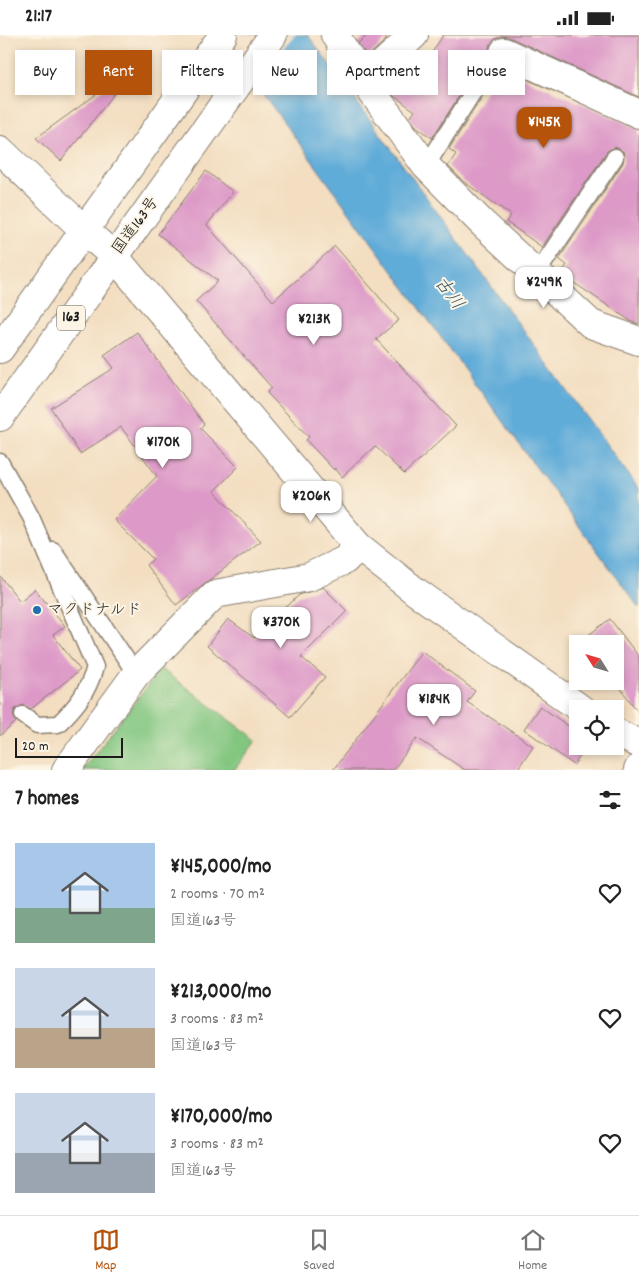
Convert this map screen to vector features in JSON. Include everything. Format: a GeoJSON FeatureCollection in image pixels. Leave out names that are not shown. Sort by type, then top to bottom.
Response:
{"type":"FeatureCollection","features":[{"type":"Feature","properties":{"kind":"main road","name":"163"},"geometry":{"type":"LineString","coordinates":[[0,349],[223,35]]}},
{"type":"Feature","properties":{"kind":"main road","name":"国道163号"},"geometry":{"type":"LineString","coordinates":[[0,417],[273,35]]}},
{"type":"Feature","properties":{"kind":"main road"},"geometry":{"type":"LineString","coordinates":[[335,35],[344,50]]}},
{"type":"Feature","properties":{"kind":"main road"},"geometry":{"type":"LineString","coordinates":[[398,50],[414,35]]}},
{"type":"Feature","properties":{"kind":"main road"},"geometry":{"type":"LineString","coordinates":[[525,62],[639,114]]}},
{"type":"Feature","properties":{"kind":"main road"},"geometry":{"type":"LineString","coordinates":[[374,95],[426,165],[536,273],[591,324],[639,341]]}},
{"type":"Feature","properties":{"kind":"main road"},"geometry":{"type":"LineString","coordinates":[[0,150],[114,256],[358,546],[415,591],[569,700]]}},
{"type":"Feature","properties":{"kind":"main road"},"geometry":{"type":"LineString","coordinates":[[66,770],[136,674],[215,594],[309,577],[345,560],[358,546]]}},
{"type":"Feature","properties":{"kind":"main road"},"geometry":{"type":"LineString","coordinates":[[624,736],[639,744]]}},
{"type":"Feature","properties":{"kind":"lane"},"geometry":{"type":"LineString","coordinates":[[426,165],[471,95]]}},
{"type":"Feature","properties":{"kind":"lane"},"geometry":{"type":"LineString","coordinates":[[536,273],[615,157]]}},
{"type":"Feature","properties":{"kind":"lane"},"geometry":{"type":"LineString","coordinates":[[0,461],[31,517],[136,674]]}},
{"type":"Feature","properties":{"kind":"lane"},"geometry":{"type":"LineString","coordinates":[[24,715],[37,725],[58,724],[77,706],[90,685],[95,667],[31,517]]}},
{"type":"Feature","properties":{"kind":"green space"},"geometry":{"type":"Polygon","coordinates":[[[161,669],[257,740],[234,770],[82,770],[161,669]]]}},
{"type":"Feature","properties":{"kind":"water","name":"古川"},"geometry":{"type":"Polygon","coordinates":[[[220,35],[308,35],[327,61],[327,95],[352,95],[639,489],[639,608],[264,95],[317,95],[317,50],[253,50],[253,80],[243,66],[243,50],[231,50],[220,35]]]}},
{"type":"Feature","properties":{"kind":"pier"},"geometry":{"type":"Polygon","coordinates":[[[217,35],[294,35],[283,50],[253,50],[253,83],[243,70],[243,50],[228,50],[217,35]]]}},
{"type":"Feature","properties":{"kind":"building"},"geometry":{"type":"Polygon","coordinates":[[[368,35],[384,35],[387,39],[375,50],[362,50],[358,43],[368,35]]]}},
{"type":"Feature","properties":{"kind":"building"},"geometry":{"type":"Polygon","coordinates":[[[443,35],[639,35],[639,97],[503,36],[495,39],[489,50],[448,50],[448,95],[460,95],[432,138],[416,126],[410,118],[415,111],[393,95],[438,95],[438,50],[434,50],[443,35]]]}},
{"type":"Feature","properties":{"kind":"building"},"geometry":{"type":"Polygon","coordinates":[[[525,78],[639,129],[639,324],[632,322],[561,274],[567,265],[559,259],[623,163],[624,152],[615,147],[607,151],[542,247],[506,222],[511,215],[464,182],[448,166],[456,154],[449,149],[483,95],[525,95],[525,78]]]}},
{"type":"Feature","properties":{"kind":"building"},"geometry":{"type":"Polygon","coordinates":[[[95,95],[113,95],[61,161],[36,138],[95,95]]]}},
{"type":"Feature","properties":{"kind":"building"},"geometry":{"type":"Polygon","coordinates":[[[206,171],[233,192],[207,225],[273,301],[335,246],[399,320],[376,339],[456,426],[404,474],[375,446],[342,477],[306,440],[309,437],[267,393],[272,388],[196,301],[218,281],[158,234],[206,171]]]}},
{"type":"Feature","properties":{"kind":"building"},"geometry":{"type":"Polygon","coordinates":[[[137,332],[204,424],[200,428],[238,467],[214,491],[261,541],[176,605],[146,565],[153,559],[114,520],[157,476],[121,427],[80,454],[51,408],[114,368],[104,355],[137,332]]]}},
{"type":"Feature","properties":{"kind":"building"},"geometry":{"type":"Polygon","coordinates":[[[0,576],[20,601],[35,589],[65,626],[53,635],[80,670],[31,709],[23,705],[15,709],[13,715],[16,722],[0,736],[0,576]]]}},
{"type":"Feature","properties":{"kind":"building"},"geometry":{"type":"Polygon","coordinates":[[[323,587],[347,611],[301,657],[325,677],[290,717],[207,646],[228,619],[254,638],[299,595],[323,587]]]}},
{"type":"Feature","properties":{"kind":"building"},"geometry":{"type":"Polygon","coordinates":[[[610,619],[622,635],[588,635],[610,619]]]}},
{"type":"Feature","properties":{"kind":"building"},"geometry":{"type":"Polygon","coordinates":[[[624,637],[639,657],[639,713],[622,690],[624,690],[624,637]]]}},
{"type":"Feature","properties":{"kind":"building"},"geometry":{"type":"Polygon","coordinates":[[[422,651],[475,691],[467,702],[533,746],[517,770],[465,770],[417,738],[393,770],[333,770],[422,651]]]}},
{"type":"Feature","properties":{"kind":"building"},"geometry":{"type":"Polygon","coordinates":[[[540,706],[569,727],[569,755],[581,755],[574,765],[524,729],[540,706]]]}},
{"type":"Feature","properties":{"kind":"place","name":"マクドナルド"},"geometry":{"type":"Point","coordinates":[37,610]}}]}
